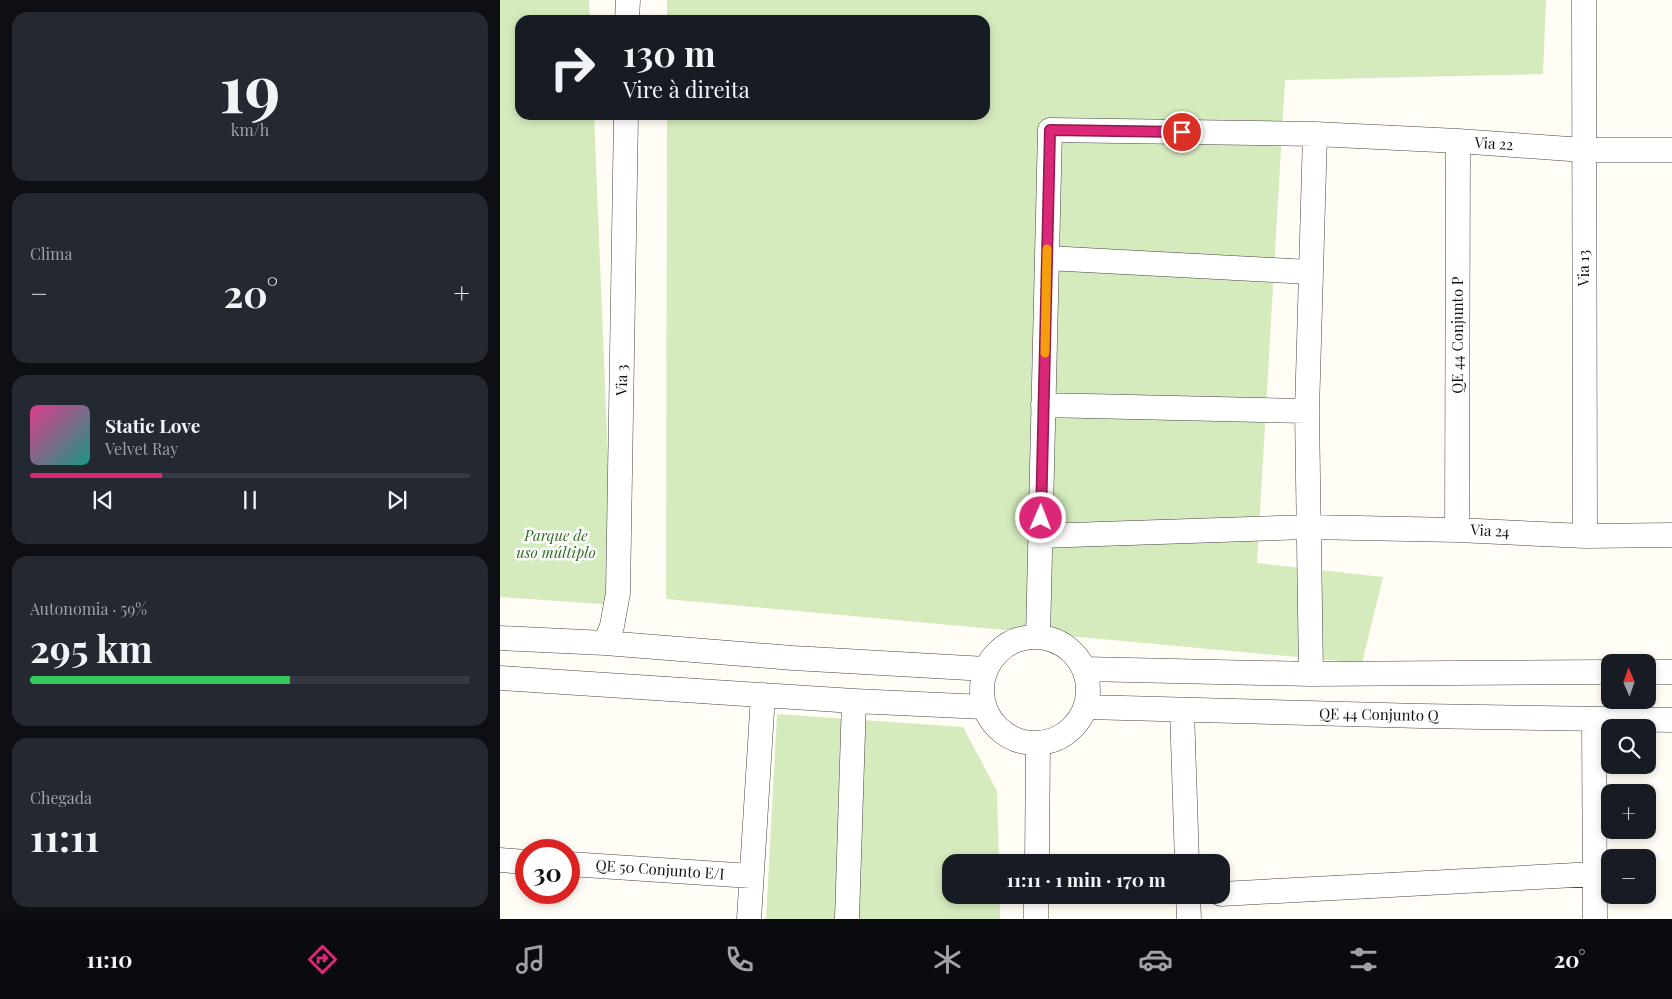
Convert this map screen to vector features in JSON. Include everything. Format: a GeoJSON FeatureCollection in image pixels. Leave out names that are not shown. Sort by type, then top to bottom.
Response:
{"type":"FeatureCollection","features":[{"type":"Feature","properties":{"kind":"street"},"geometry":{"type":"LineString","coordinates":[[627,15],[628,0]]}},
{"type":"Feature","properties":{"kind":"street","name":"Via 13"},"geometry":{"type":"LineString","coordinates":[[1584,0],[1585,536]]}},
{"type":"Feature","properties":{"kind":"street","name":"Via 3"},"geometry":{"type":"LineString","coordinates":[[605,644],[612,626],[618,593],[626,120]]}},
{"type":"Feature","properties":{"kind":"street","name":"Via 22"},"geometry":{"type":"LineString","coordinates":[[1047,258],[1050,130],[1315,134],[1458,141],[1584,150],[1672,150]]}},
{"type":"Feature","properties":{"kind":"street"},"geometry":{"type":"LineString","coordinates":[[1311,674],[1307,411],[1315,134]]}},
{"type":"Feature","properties":{"kind":"street","name":"QE 44 Conjunto P"},"geometry":{"type":"LineString","coordinates":[[1457,530],[1458,141]]}},
{"type":"Feature","properties":{"kind":"street"},"geometry":{"type":"LineString","coordinates":[[1038,638],[1047,258],[1310,272]]}},
{"type":"Feature","properties":{"kind":"street"},"geometry":{"type":"LineString","coordinates":[[1043,405],[1307,411]]}},
{"type":"Feature","properties":{"kind":"street","name":"Via 24"},"geometry":{"type":"LineString","coordinates":[[1040,536],[1308,527],[1457,530],[1585,536],[1672,536]]}},
{"type":"Feature","properties":{"kind":"street"},"geometry":{"type":"LineString","coordinates":[[500,638],[986,669]]}},
{"type":"Feature","properties":{"kind":"street"},"geometry":{"type":"LineString","coordinates":[[1038,638],[1051,640],[1073,653],[1084,669],[1088,687],[1086,707],[1079,720],[1069,731],[1056,739],[1038,743],[1021,741],[1003,733],[990,718],[984,706],[982,687],[986,669],[993,658],[1007,645],[1019,640],[1038,638]]}},
{"type":"Feature","properties":{"kind":"street"},"geometry":{"type":"LineString","coordinates":[[1084,669],[1311,674],[1601,672]]}},
{"type":"Feature","properties":{"kind":"street"},"geometry":{"type":"LineString","coordinates":[[1656,672],[1672,672]]}},
{"type":"Feature","properties":{"kind":"street"},"geometry":{"type":"LineString","coordinates":[[500,678],[854,701],[984,706]]}},
{"type":"Feature","properties":{"kind":"street"},"geometry":{"type":"LineString","coordinates":[[749,919],[763,695]]}},
{"type":"Feature","properties":{"kind":"street"},"geometry":{"type":"LineString","coordinates":[[847,919],[854,701]]}},
{"type":"Feature","properties":{"kind":"street","name":"QE 44 Conjunto Q"},"geometry":{"type":"LineString","coordinates":[[1086,707],[1672,720]]}},
{"type":"Feature","properties":{"kind":"street"},"geometry":{"type":"LineString","coordinates":[[1182,710],[1187,854]]}},
{"type":"Feature","properties":{"kind":"street"},"geometry":{"type":"LineString","coordinates":[[1594,719],[1595,919]]}},
{"type":"Feature","properties":{"kind":"street"},"geometry":{"type":"LineString","coordinates":[[1037,854],[1038,743]]}},
{"type":"Feature","properties":{"kind":"street"},"geometry":{"type":"LineString","coordinates":[[500,860],[515,861]]}},
{"type":"Feature","properties":{"kind":"street","name":"QE 50 Conjunto E/I"},"geometry":{"type":"LineString","coordinates":[[580,865],[751,876]]}},
{"type":"Feature","properties":{"kind":"street"},"geometry":{"type":"LineString","coordinates":[[1230,894],[1594,874]]}},
{"type":"Feature","properties":{"kind":"street"},"geometry":{"type":"LineString","coordinates":[[1036,904],[1036,919]]}},
{"type":"Feature","properties":{"kind":"green space","name":"Parque de uso múltiplo"},"geometry":{"type":"Polygon","coordinates":[[[500,0],[589,0],[590,15],[515,15],[515,120],[594,120],[614,605],[500,597],[500,0]]]}},
{"type":"Feature","properties":{"kind":"green space"},"geometry":{"type":"Polygon","coordinates":[[[667,0],[1546,0],[1543,74],[1285,80],[1257,563],[1383,577],[1362,663],[666,599],[667,120],[990,120],[990,15],[667,15],[667,0]]]}},
{"type":"Feature","properties":{"kind":"green space"},"geometry":{"type":"Polygon","coordinates":[[[777,714],[963,727],[997,791],[999,854],[942,854],[942,904],[1000,904],[1000,919],[766,919],[777,714]]]}},
{"type":"Feature","properties":{"kind":"slow traffic"},"geometry":{"type":"LineString","coordinates":[[1045,353],[1047,249]]}},
{"type":"Feature","properties":{"kind":"route"},"geometry":{"type":"LineString","coordinates":[[1041,518],[1050,130],[1182,132]]}}]}
